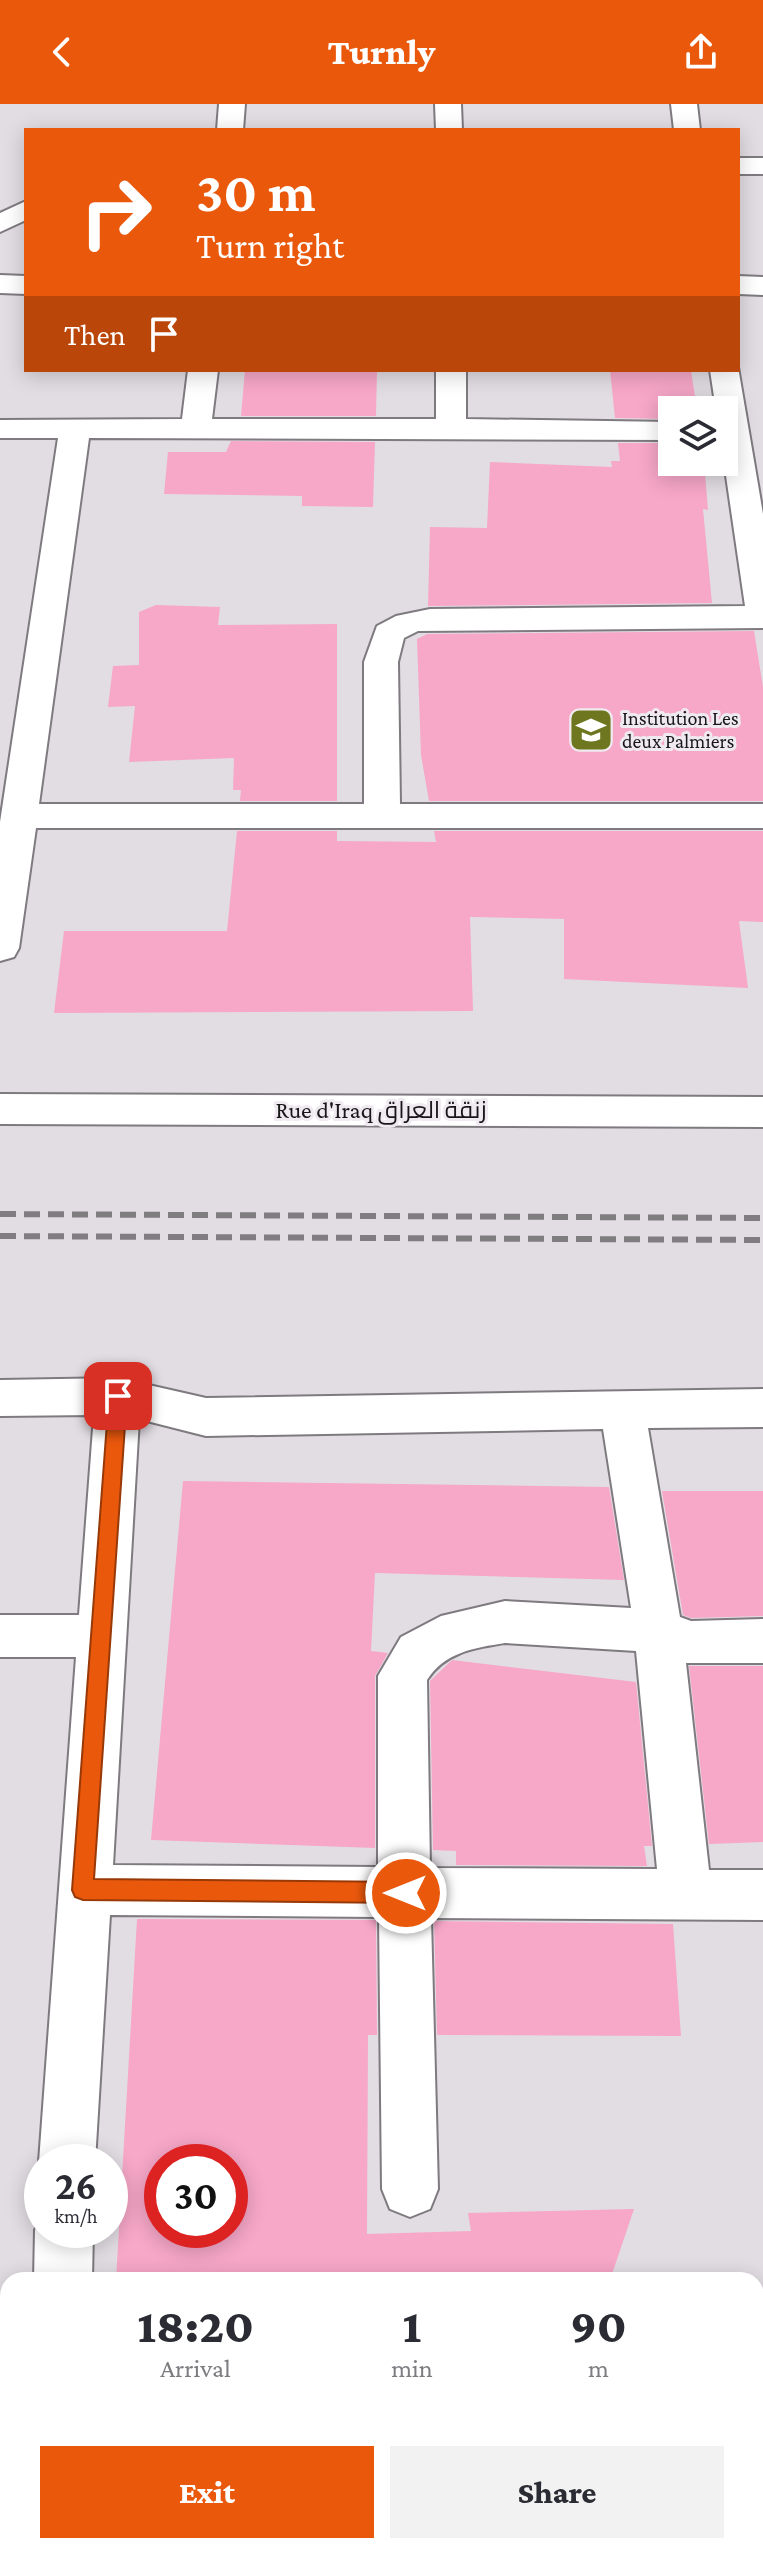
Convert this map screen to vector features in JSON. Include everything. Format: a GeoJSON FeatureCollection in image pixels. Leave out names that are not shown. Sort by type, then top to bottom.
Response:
{"type":"FeatureCollection","features":[{"type":"Feature","properties":{"kind":"street"},"geometry":{"type":"LineString","coordinates":[[230,128],[232,104]]}},
{"type":"Feature","properties":{"kind":"street"},"geometry":{"type":"LineString","coordinates":[[448,104],[449,128]]}},
{"type":"Feature","properties":{"kind":"street"},"geometry":{"type":"LineString","coordinates":[[684,104],[687,128]]}},
{"type":"Feature","properties":{"kind":"street"},"geometry":{"type":"LineString","coordinates":[[740,166],[763,166]]}},
{"type":"Feature","properties":{"kind":"street"},"geometry":{"type":"LineString","coordinates":[[0,224],[24,210]]}},
{"type":"Feature","properties":{"kind":"street"},"geometry":{"type":"LineString","coordinates":[[0,284],[24,285]]}},
{"type":"Feature","properties":{"kind":"street"},"geometry":{"type":"LineString","coordinates":[[740,285],[763,286]]}},
{"type":"Feature","properties":{"kind":"street"},"geometry":{"type":"LineString","coordinates":[[196,428],[203,372]]}},
{"type":"Feature","properties":{"kind":"street"},"geometry":{"type":"LineString","coordinates":[[451,372],[451,428]]}},
{"type":"Feature","properties":{"kind":"street"},"geometry":{"type":"LineString","coordinates":[[382,813],[381,662],[389,633],[408,623],[430,619],[763,616],[740,432],[725,372]]}},
{"type":"Feature","properties":{"kind":"street"},"geometry":{"type":"LineString","coordinates":[[0,429],[658,431]]}},
{"type":"Feature","properties":{"kind":"street"},"geometry":{"type":"LineString","coordinates":[[0,948],[75,430]]}},
{"type":"Feature","properties":{"kind":"street"},"geometry":{"type":"LineString","coordinates":[[20,816],[382,813],[763,816]]}},
{"type":"Feature","properties":{"kind":"street","name":"Rue d'Iraq زنقة العراق"},"geometry":{"type":"LineString","coordinates":[[0,1109],[763,1112]]}},
{"type":"Feature","properties":{"kind":"street"},"geometry":{"type":"LineString","coordinates":[[0,1398],[118,1396],[206,1417],[763,1408]]}},
{"type":"Feature","properties":{"kind":"street"},"geometry":{"type":"LineString","coordinates":[[68,2144],[118,1396]]}},
{"type":"Feature","properties":{"kind":"street"},"geometry":{"type":"LineString","coordinates":[[630,1408],[625,1425],[647,1531],[660,1631],[685,1895]]}},
{"type":"Feature","properties":{"kind":"street"},"geometry":{"type":"LineString","coordinates":[[410,2189],[401,1704],[403,1676],[418,1652],[441,1637],[505,1622],[660,1631],[690,1643],[763,1641]]}},
{"type":"Feature","properties":{"kind":"street"},"geometry":{"type":"LineString","coordinates":[[0,1636],[102,1636]]}},
{"type":"Feature","properties":{"kind":"street"},"geometry":{"type":"LineString","coordinates":[[83,1890],[763,1895]]}},
{"type":"Feature","properties":{"kind":"street"},"geometry":{"type":"LineString","coordinates":[[63,2272],[64,2248]]}},
{"type":"Feature","properties":{"kind":"building"},"geometry":{"type":"Polygon","coordinates":[[[245,372],[377,372],[376,416],[241,416],[245,372]]]}},
{"type":"Feature","properties":{"kind":"building"},"geometry":{"type":"Polygon","coordinates":[[[610,372],[691,372],[695,396],[658,396],[658,419],[615,418],[610,372]]]}},
{"type":"Feature","properties":{"kind":"building"},"geometry":{"type":"Polygon","coordinates":[[[231,441],[375,442],[373,507],[302,506],[302,496],[164,494],[168,452],[226,452],[231,441]]]}},
{"type":"Feature","properties":{"kind":"building"},"geometry":{"type":"Polygon","coordinates":[[[618,443],[658,443],[658,476],[705,476],[708,510],[703,509],[712,603],[428,606],[430,527],[487,528],[490,462],[612,467],[611,461],[620,461],[618,443]]]}},
{"type":"Feature","properties":{"kind":"building"},"geometry":{"type":"Polygon","coordinates":[[[156,605],[220,607],[218,625],[337,624],[337,801],[240,801],[241,790],[233,790],[234,758],[129,762],[135,706],[108,707],[113,666],[139,665],[139,612],[156,605]]]}},
{"type":"Feature","properties":{"kind":"building","name":"Institution Les deux Palmiers"},"geometry":{"type":"Polygon","coordinates":[[[754,631],[763,687],[763,801],[429,801],[421,755],[417,639],[427,634],[754,631]]]}},
{"type":"Feature","properties":{"kind":"building"},"geometry":{"type":"Polygon","coordinates":[[[237,831],[337,831],[337,841],[436,842],[434,831],[763,831],[763,922],[739,921],[748,988],[564,979],[564,919],[470,917],[473,1011],[54,1013],[64,931],[227,931],[237,831]]]}},
{"type":"Feature","properties":{"kind":"building"},"geometry":{"type":"Polygon","coordinates":[[[183,1481],[609,1487],[624,1580],[375,1573],[371,1651],[388,1653],[375,1676],[375,1848],[151,1840],[183,1481]]]}},
{"type":"Feature","properties":{"kind":"building"},"geometry":{"type":"Polygon","coordinates":[[[662,1491],[763,1491],[763,1616],[691,1618],[683,1615],[662,1491]]]}},
{"type":"Feature","properties":{"kind":"building"},"geometry":{"type":"Polygon","coordinates":[[[452,1660],[636,1682],[652,1846],[644,1846],[647,1866],[456,1865],[456,1851],[433,1850],[430,1681],[452,1660]]]}},
{"type":"Feature","properties":{"kind":"building"},"geometry":{"type":"Polygon","coordinates":[[[689,1666],[763,1666],[763,1842],[709,1844],[689,1666]]]}},
{"type":"Feature","properties":{"kind":"building"},"geometry":{"type":"Polygon","coordinates":[[[137,1919],[376,1920],[377,2035],[368,2035],[367,2234],[471,2231],[468,2213],[634,2209],[613,2272],[116,2272],[118,2248],[128,2248],[128,2144],[124,2144],[137,1919]]]}},
{"type":"Feature","properties":{"kind":"building"},"geometry":{"type":"Polygon","coordinates":[[[434,1921],[673,1924],[681,2036],[437,2035],[434,1921]]]}},
{"type":"Feature","properties":{"kind":"railway"},"geometry":{"type":"LineString","coordinates":[[0,1214],[763,1218]]}},
{"type":"Feature","properties":{"kind":"railway"},"geometry":{"type":"LineString","coordinates":[[0,1236],[763,1240]]}},
{"type":"Feature","properties":{"kind":"place","name":"Institution Les deux Palmiers"},"geometry":{"type":"Point","coordinates":[591,730]}},
{"type":"Feature","properties":{"kind":"route"},"geometry":{"type":"LineString","coordinates":[[118,1396],[83,1890],[406,1893]]}}]}
